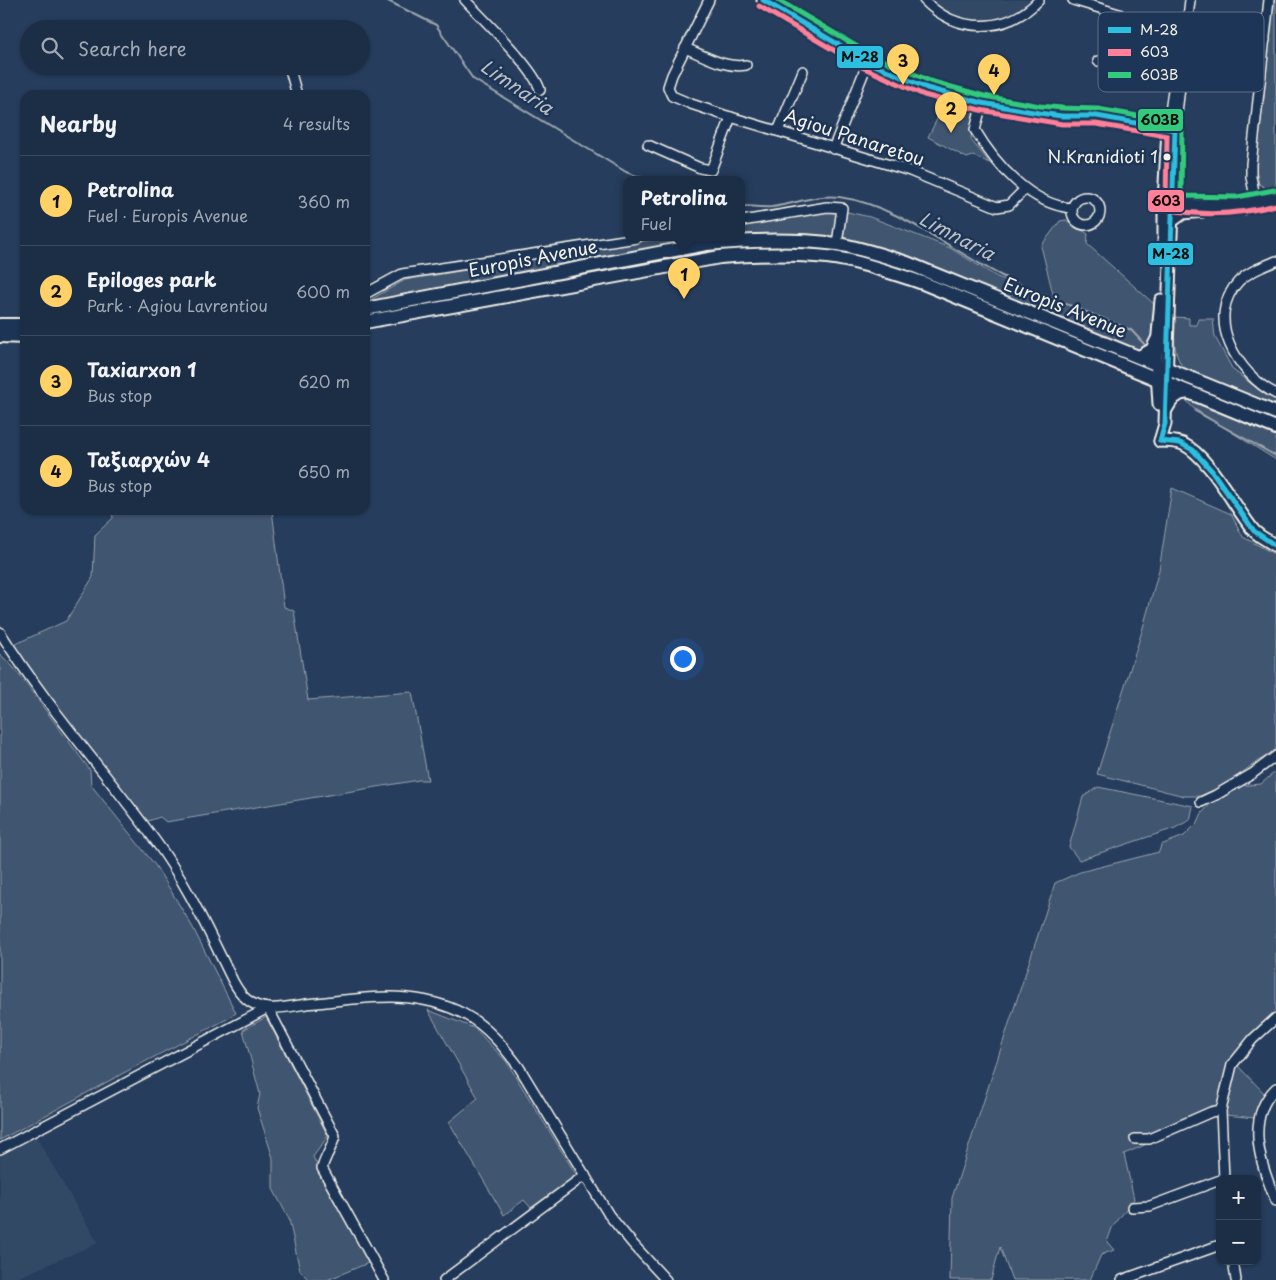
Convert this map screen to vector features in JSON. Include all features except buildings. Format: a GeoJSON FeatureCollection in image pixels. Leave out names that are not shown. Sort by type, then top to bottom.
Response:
{"type":"FeatureCollection","features":[{"type":"Feature","properties":{"kind":"highway","name":"Europis Avenue"},"geometry":{"type":"LineString","coordinates":[[370,308],[706,244],[733,241]]}},
{"type":"Feature","properties":{"kind":"highway","name":"Europis Avenue"},"geometry":{"type":"LineString","coordinates":[[745,241],[837,244],[866,250],[907,263],[1139,357],[1162,374],[1194,393],[1276,428]]}},
{"type":"Feature","properties":{"kind":"highway","name":"Europis Avenue"},"geometry":{"type":"LineString","coordinates":[[370,321],[712,258],[749,254],[820,257],[874,268],[923,283],[1162,374],[1276,413]]}},
{"type":"Feature","properties":{"kind":"highway"},"geometry":{"type":"LineString","coordinates":[[0,325],[20,325]]}},
{"type":"Feature","properties":{"kind":"highway"},"geometry":{"type":"LineString","coordinates":[[0,336],[20,337]]}},
{"type":"Feature","properties":{"kind":"highway"},"geometry":{"type":"LineString","coordinates":[[1139,357],[1152,350],[1157,340]]}},
{"type":"Feature","properties":{"kind":"highway"},"geometry":{"type":"LineString","coordinates":[[1166,409],[1171,400],[1180,393],[1194,393]]}},
{"type":"Feature","properties":{"kind":"main road"},"geometry":{"type":"LineString","coordinates":[[763,0],[868,62],[927,88],[982,103],[1062,116],[1080,121],[1171,133]]}},
{"type":"Feature","properties":{"kind":"main road"},"geometry":{"type":"LineString","coordinates":[[1148,126],[1162,120],[1170,113]]}},
{"type":"Feature","properties":{"kind":"main road"},"geometry":{"type":"LineString","coordinates":[[1062,116],[1097,116],[1148,126],[1171,133]]}},
{"type":"Feature","properties":{"kind":"main road"},"geometry":{"type":"LineString","coordinates":[[1160,441],[1165,428],[1166,409],[1157,340],[1168,205],[1171,133]]}},
{"type":"Feature","properties":{"kind":"main road"},"geometry":{"type":"LineString","coordinates":[[1160,441],[1162,374],[1172,221],[1168,205]]}},
{"type":"Feature","properties":{"kind":"main road"},"geometry":{"type":"LineString","coordinates":[[1172,221],[1183,213],[1203,210]]}},
{"type":"Feature","properties":{"kind":"main road"},"geometry":{"type":"LineString","coordinates":[[1160,441],[1177,442],[1194,452],[1208,467],[1254,531],[1276,546]]}},
{"type":"Feature","properties":{"kind":"street"},"geometry":{"type":"LineString","coordinates":[[465,0],[523,64],[540,90]]}},
{"type":"Feature","properties":{"kind":"street"},"geometry":{"type":"LineString","coordinates":[[709,0],[684,48],[729,66],[738,67],[746,65]]}},
{"type":"Feature","properties":{"kind":"street"},"geometry":{"type":"LineString","coordinates":[[924,0],[941,15],[960,23],[978,27],[1008,22],[1024,13],[1039,0]]}},
{"type":"Feature","properties":{"kind":"street"},"geometry":{"type":"LineString","coordinates":[[1073,0],[1112,12]]}},
{"type":"Feature","properties":{"kind":"street"},"geometry":{"type":"LineString","coordinates":[[1264,49],[1269,0]]}},
{"type":"Feature","properties":{"kind":"street","name":"Agiou Panaretou"},"geometry":{"type":"LineString","coordinates":[[684,48],[672,75],[668,91],[672,96],[691,104],[910,171],[997,207],[1009,205],[1026,189]]}},
{"type":"Feature","properties":{"kind":"street"},"geometry":{"type":"LineString","coordinates":[[833,148],[868,62]]}},
{"type":"Feature","properties":{"kind":"street"},"geometry":{"type":"LineString","coordinates":[[778,131],[802,72]]}},
{"type":"Feature","properties":{"kind":"street"},"geometry":{"type":"LineString","coordinates":[[291,75],[296,90]]}},
{"type":"Feature","properties":{"kind":"street"},"geometry":{"type":"LineString","coordinates":[[1171,133],[1170,113],[1174,92]]}},
{"type":"Feature","properties":{"kind":"street"},"geometry":{"type":"LineString","coordinates":[[1171,133],[1176,92]]}},
{"type":"Feature","properties":{"kind":"street"},"geometry":{"type":"LineString","coordinates":[[1256,202],[1251,177],[1251,164],[1259,92]]}},
{"type":"Feature","properties":{"kind":"street"},"geometry":{"type":"LineString","coordinates":[[982,103],[974,130],[988,153],[1026,189],[1055,206],[1072,208]]}},
{"type":"Feature","properties":{"kind":"street"},"geometry":{"type":"LineString","coordinates":[[648,145],[700,168],[711,170],[731,117]]}},
{"type":"Feature","properties":{"kind":"street"},"geometry":{"type":"LineString","coordinates":[[1168,205],[1256,202],[1276,196]]}},
{"type":"Feature","properties":{"kind":"street"},"geometry":{"type":"LineString","coordinates":[[1168,205],[1203,210],[1244,210],[1256,202]]}},
{"type":"Feature","properties":{"kind":"street"},"geometry":{"type":"LineString","coordinates":[[745,221],[827,207],[842,208],[837,244]]}},
{"type":"Feature","properties":{"kind":"street"},"geometry":{"type":"LineString","coordinates":[[370,291],[402,274],[623,240]]}},
{"type":"Feature","properties":{"kind":"street"},"geometry":{"type":"LineString","coordinates":[[1276,262],[1249,273],[1239,281],[1230,293],[1223,318],[1227,338],[1239,361],[1259,384],[1276,394]]}},
{"type":"Feature","properties":{"kind":"street"},"geometry":{"type":"LineString","coordinates":[[0,632],[18,662],[58,717],[155,840],[196,906],[238,992],[252,1003],[268,1008],[335,1136],[333,1146],[322,1168],[384,1280]]}},
{"type":"Feature","properties":{"kind":"street"},"geometry":{"type":"LineString","coordinates":[[1201,802],[1252,774],[1276,756]]}},
{"type":"Feature","properties":{"kind":"street"},"geometry":{"type":"LineString","coordinates":[[0,1149],[268,1008],[389,996],[422,999],[465,1014],[495,1038],[513,1059],[618,1227],[666,1280]]}},
{"type":"Feature","properties":{"kind":"street"},"geometry":{"type":"LineString","coordinates":[[243,1021],[252,1003]]}},
{"type":"Feature","properties":{"kind":"street"},"geometry":{"type":"LineString","coordinates":[[1222,1175],[1221,1110],[1232,1065],[1253,1039],[1276,1018]]}},
{"type":"Feature","properties":{"kind":"street"},"geometry":{"type":"LineString","coordinates":[[1276,1088],[1264,1103],[1258,1120],[1261,1156],[1276,1202]]}},
{"type":"Feature","properties":{"kind":"street"},"geometry":{"type":"LineString","coordinates":[[1135,1139],[1148,1139],[1211,1112],[1221,1110]]}},
{"type":"Feature","properties":{"kind":"street"},"geometry":{"type":"LineString","coordinates":[[444,1280],[585,1175]]}},
{"type":"Feature","properties":{"kind":"street"},"geometry":{"type":"LineString","coordinates":[[1132,1207],[1150,1206],[1216,1181]]}},
{"type":"Feature","properties":{"kind":"street"},"geometry":{"type":"LineString","coordinates":[[1122,1280],[1216,1246]]}},
{"type":"Feature","properties":{"kind":"street"},"geometry":{"type":"LineString","coordinates":[[1234,1265],[1236,1280]]}},
{"type":"Feature","properties":{"kind":"shaded area"},"geometry":{"type":"Polygon","coordinates":[[[931,0],[1034,0],[1024,10],[1002,20],[975,22],[943,11],[931,0]]]}},
{"type":"Feature","properties":{"kind":"shaded area"},"geometry":{"type":"Polygon","coordinates":[[[1273,0],[1276,0],[1276,190],[1273,192],[1259,184],[1255,165],[1273,0]]]}},
{"type":"Feature","properties":{"kind":"shaded area"},"geometry":{"type":"Polygon","coordinates":[[[947,99],[967,105],[973,113],[971,140],[990,163],[973,156],[967,158],[928,137],[947,99]]]}},
{"type":"Feature","properties":{"kind":"shaded area"},"geometry":{"type":"Polygon","coordinates":[[[829,208],[870,217],[950,248],[997,277],[1054,298],[1041,246],[1060,221],[1066,220],[1088,234],[1087,244],[1154,304],[1151,347],[1141,352],[1095,335],[929,265],[857,244],[745,240],[745,224],[829,208]]]}},
{"type":"Feature","properties":{"kind":"shaded area"},"geometry":{"type":"Polygon","coordinates":[[[646,241],[724,241],[370,302],[370,300],[405,280],[646,241]]]}},
{"type":"Feature","properties":{"kind":"shaded area"},"geometry":{"type":"Polygon","coordinates":[[[1175,317],[1189,318],[1189,325],[1197,325],[1198,319],[1213,319],[1215,337],[1233,370],[1266,395],[1276,399],[1276,460],[1193,408],[1185,399],[1187,373],[1176,353],[1175,317]]]}},
{"type":"Feature","properties":{"kind":"shaded area"},"geometry":{"type":"Polygon","coordinates":[[[1172,488],[1231,514],[1243,537],[1276,555],[1276,751],[1258,761],[1222,787],[1200,796],[1184,796],[1097,774],[1159,570],[1172,488]]]}},
{"type":"Feature","properties":{"kind":"shaded area"},"geometry":{"type":"Polygon","coordinates":[[[113,515],[273,515],[284,607],[294,611],[308,700],[412,692],[428,780],[166,822],[160,817],[148,821],[62,715],[13,645],[66,621],[93,577],[95,535],[113,518],[113,515]]]}},
{"type":"Feature","properties":{"kind":"shaded area"},"geometry":{"type":"Polygon","coordinates":[[[0,654],[14,668],[90,770],[91,785],[155,865],[192,926],[236,1013],[0,1140],[0,654]]]}},
{"type":"Feature","properties":{"kind":"shaded area"},"geometry":{"type":"Polygon","coordinates":[[[1276,771],[1276,1012],[1263,1022],[1243,1044],[1237,1052],[1232,1066],[1238,1066],[1266,1095],[1255,1118],[1216,1114],[1124,1154],[1134,1199],[1112,1228],[1107,1242],[1114,1250],[1101,1255],[1090,1280],[1012,1280],[1000,1247],[991,1280],[950,1280],[952,1198],[1055,883],[1080,872],[1159,852],[1161,845],[1184,836],[1198,822],[1202,813],[1212,802],[1237,786],[1261,784],[1276,771]]]}},
{"type":"Feature","properties":{"kind":"shaded area"},"geometry":{"type":"Polygon","coordinates":[[[1098,787],[1193,806],[1190,820],[1175,828],[1079,860],[1069,847],[1083,797],[1098,787]]]}},
{"type":"Feature","properties":{"kind":"shaded area"},"geometry":{"type":"Polygon","coordinates":[[[428,1010],[474,1028],[506,1061],[577,1176],[531,1208],[524,1200],[504,1215],[449,1122],[478,1098],[428,1010]]]}},
{"type":"Feature","properties":{"kind":"shaded area"},"geometry":{"type":"Polygon","coordinates":[[[266,1017],[328,1136],[313,1157],[368,1263],[327,1280],[309,1280],[300,1271],[289,1219],[273,1189],[273,1158],[257,1108],[260,1094],[243,1030],[266,1017]]]}},
{"type":"Feature","properties":{"kind":"shaded area"},"geometry":{"type":"Polygon","coordinates":[[[36,1137],[98,1243],[17,1278],[17,1280],[0,1280],[0,1155],[36,1137]]]}},
{"type":"Feature","properties":{"kind":"waterway","name":"Limnaria"},"geometry":{"type":"LineString","coordinates":[[386,0],[436,25],[473,79],[626,172],[637,176]]}},
{"type":"Feature","properties":{"kind":"waterway","name":"Limnaria"},"geometry":{"type":"LineString","coordinates":[[745,206],[772,207],[831,196],[861,202],[882,209],[923,230],[1002,276],[1131,330],[1146,346]]}},
{"type":"Feature","properties":{"kind":"waterway","name":"Limnaria"},"geometry":{"type":"LineString","coordinates":[[1195,411],[1276,456]]}},
{"type":"Feature","properties":{"kind":"transit line","name":"M-28"},"geometry":{"type":"LineString","coordinates":[[763,0],[868,62],[927,88],[982,103],[1039,113],[1062,116],[1097,116],[1175,130],[1165,424],[1160,441]]}},
{"type":"Feature","properties":{"kind":"transit line","name":"603B"},"geometry":{"type":"LineString","coordinates":[[778,0],[871,55],[930,81],[984,96],[1040,106],[1098,109],[1178,123],[1182,129],[1181,196],[1237,197],[1274,190]]}},
{"type":"Feature","properties":{"kind":"transit line","name":"603"},"geometry":{"type":"LineString","coordinates":[[759,6],[864,68],[924,95],[980,110],[1038,120],[1062,124],[1096,124],[1167,136],[1166,204],[1170,210],[1196,213],[1223,213],[1276,205]]}},
{"type":"Feature","properties":{"kind":"transit line","name":"M-28"},"geometry":{"type":"LineString","coordinates":[[1160,441],[1180,443],[1193,450],[1212,471],[1254,531],[1276,546]]}},
{"type":"Feature","properties":{"kind":"place","name":"Taxiarxon 1"},"geometry":{"type":"Point","coordinates":[903,85]}},
{"type":"Feature","properties":{"kind":"place","name":"Ταξιαρχών 4"},"geometry":{"type":"Point","coordinates":[994,95]}},
{"type":"Feature","properties":{"kind":"place","name":"Epiloges park"},"geometry":{"type":"Point","coordinates":[951,133]}},
{"type":"Feature","properties":{"kind":"place","name":"N.Kranidioti 1"},"geometry":{"type":"Point","coordinates":[1167,157]}},
{"type":"Feature","properties":{"kind":"place","name":"Petrolina"},"geometry":{"type":"Point","coordinates":[684,299]}}]}
